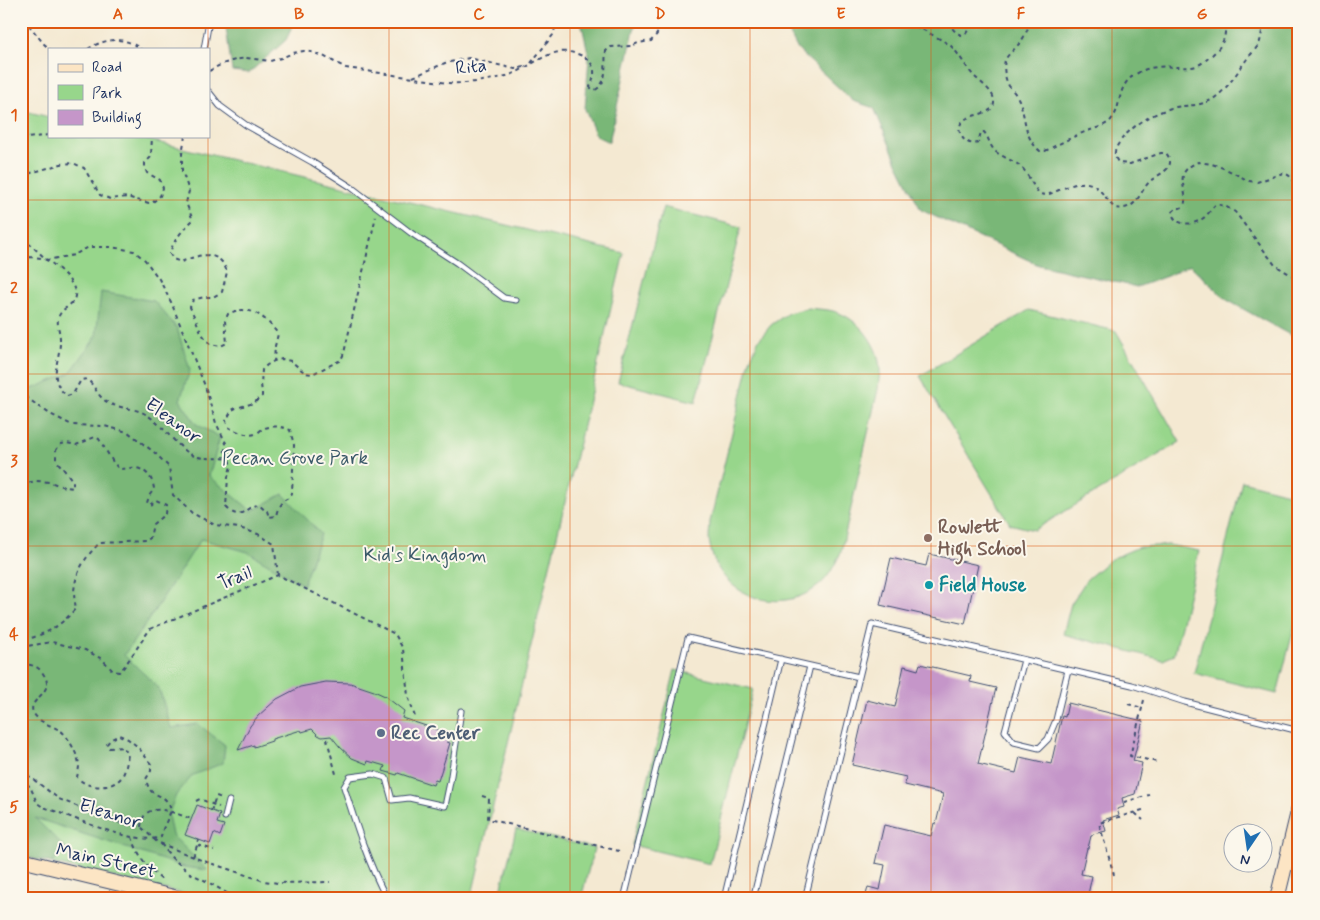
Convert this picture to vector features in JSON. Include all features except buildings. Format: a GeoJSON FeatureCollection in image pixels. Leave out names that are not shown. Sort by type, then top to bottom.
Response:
{"type":"FeatureCollection","features":[{"type":"Feature","properties":{"kind":"street"},"geometry":{"type":"LineString","coordinates":[[1277,899],[1299,808]]}},
{"type":"Feature","properties":{"kind":"street","name":"Main Street"},"geometry":{"type":"LineString","coordinates":[[21,860],[182,899]]}},
{"type":"Feature","properties":{"kind":"lane"},"geometry":{"type":"LineString","coordinates":[[204,48],[209,21]]}},
{"type":"Feature","properties":{"kind":"lane"},"geometry":{"type":"LineString","coordinates":[[210,93],[220,106],[246,125],[312,162],[351,187],[411,233],[457,263],[504,298],[516,300]]}},
{"type":"Feature","properties":{"kind":"lane"},"geometry":{"type":"LineString","coordinates":[[805,899],[872,624],[1132,685],[1185,702],[1299,731]]}},
{"type":"Feature","properties":{"kind":"lane"},"geometry":{"type":"LineString","coordinates":[[624,899],[688,638],[859,678]]}},
{"type":"Feature","properties":{"kind":"lane"},"geometry":{"type":"LineString","coordinates":[[724,899],[782,660]]}},
{"type":"Feature","properties":{"kind":"lane"},"geometry":{"type":"LineString","coordinates":[[1024,660],[1005,731],[1014,742],[1039,748],[1048,739],[1056,720],[1068,670]]}},
{"type":"Feature","properties":{"kind":"lane"},"geometry":{"type":"LineString","coordinates":[[753,899],[810,666]]}},
{"type":"Feature","properties":{"kind":"lane"},"geometry":{"type":"LineString","coordinates":[[387,899],[361,842],[344,786],[350,777],[373,774],[386,778],[392,800],[409,798],[445,806],[461,711]]}},
{"type":"Feature","properties":{"kind":"lane"},"geometry":{"type":"LineString","coordinates":[[225,817],[229,801]]}},
{"type":"Feature","properties":{"kind":"path"},"geometry":{"type":"LineString","coordinates":[[215,23],[228,21]]}},
{"type":"Feature","properties":{"kind":"path"},"geometry":{"type":"LineString","coordinates":[[413,78],[445,63],[468,58],[516,69],[530,65],[553,36],[557,21]]}},
{"type":"Feature","properties":{"kind":"path","name":"Rita"},"geometry":{"type":"LineString","coordinates":[[210,71],[235,60],[246,58],[270,61],[304,51],[323,56],[346,68],[460,84],[508,76],[547,55],[568,51],[586,58],[592,64],[595,71],[590,87],[595,90],[602,85],[606,51],[611,47],[632,46],[651,41],[657,34],[660,21]]}},
{"type":"Feature","properties":{"kind":"path"},"geometry":{"type":"LineString","coordinates":[[892,21],[916,27],[947,43],[952,47],[967,69],[992,95],[993,106],[987,113],[970,116],[960,126],[960,134],[965,141],[970,144],[978,143],[981,132],[984,132],[995,152],[1020,166],[1040,194],[1049,194],[1078,183],[1088,182],[1099,188],[1114,208],[1123,209],[1135,204],[1150,182],[1168,168],[1169,160],[1166,153],[1161,153],[1130,164],[1119,163],[1115,159],[1114,154],[1120,141],[1127,133],[1157,114],[1175,108],[1211,101],[1216,97],[1224,90],[1260,43],[1263,21]]}},
{"type":"Feature","properties":{"kind":"path"},"geometry":{"type":"LineString","coordinates":[[949,21],[954,31],[962,35],[978,21]]}},
{"type":"Feature","properties":{"kind":"path"},"geometry":{"type":"LineString","coordinates":[[1030,21],[1025,36],[1006,59],[1004,70],[1009,86],[1019,99],[1024,122],[1034,146],[1040,151],[1045,151],[1078,134],[1109,122],[1116,111],[1125,83],[1134,74],[1145,69],[1165,66],[1197,66],[1204,61],[1219,49],[1224,41],[1226,32],[1225,21]]}},
{"type":"Feature","properties":{"kind":"path"},"geometry":{"type":"LineString","coordinates":[[21,24],[28,24],[49,48]]}},
{"type":"Feature","properties":{"kind":"path"},"geometry":{"type":"LineString","coordinates":[[90,48],[99,42],[111,39],[127,41],[139,48]]}},
{"type":"Feature","properties":{"kind":"path"},"geometry":{"type":"LineString","coordinates":[[21,139],[48,136]]}},
{"type":"Feature","properties":{"kind":"path"},"geometry":{"type":"LineString","coordinates":[[21,176],[62,164],[73,163],[84,168],[100,194],[110,199],[127,197],[149,203],[153,202],[160,196],[163,188],[160,180],[147,174],[145,168],[146,163],[151,157],[152,138]]}},
{"type":"Feature","properties":{"kind":"path"},"geometry":{"type":"LineString","coordinates":[[185,138],[182,171],[189,191],[186,203],[193,220],[176,240],[170,250],[170,254],[173,259],[181,262],[200,255],[210,256],[222,262],[227,272],[222,292],[213,297],[192,300],[190,307],[202,334],[210,344],[221,346],[227,343],[225,321],[228,314],[242,309],[256,313],[270,323],[278,334],[274,361],[282,359],[291,361],[305,373],[312,374],[340,360],[347,344],[378,207]]}},
{"type":"Feature","properties":{"kind":"path"},"geometry":{"type":"LineString","coordinates":[[1299,190],[1287,174],[1282,173],[1257,182],[1248,181],[1226,169],[1198,162],[1183,174],[1183,188],[1186,198],[1184,206],[1172,212],[1173,218],[1177,221],[1192,224],[1206,216],[1216,204],[1225,206],[1235,212],[1275,266],[1299,280]]}},
{"type":"Feature","properties":{"kind":"path"},"geometry":{"type":"LineString","coordinates":[[21,239],[47,260]]}},
{"type":"Feature","properties":{"kind":"path"},"geometry":{"type":"LineString","coordinates":[[21,258],[34,257],[47,260],[74,255],[89,247],[111,247],[134,250],[145,260],[159,279],[171,302],[205,386],[216,423],[226,443],[224,458]]}},
{"type":"Feature","properties":{"kind":"path","name":"Eleanor"},"geometry":{"type":"LineString","coordinates":[[47,260],[72,284],[75,291],[75,298],[60,313],[58,321],[60,337],[55,371],[57,385],[61,392],[66,396],[73,394],[81,380],[87,379],[106,402],[130,408],[147,415],[193,455],[207,459],[219,457],[229,459],[231,466],[228,477],[226,507],[232,513],[239,514],[259,504],[267,511],[269,517],[276,516],[280,506],[290,498],[292,493],[294,445],[290,430],[275,426],[263,429],[255,434],[249,434],[228,427],[226,421],[232,410],[254,403],[262,396],[262,370],[274,361]]}},
{"type":"Feature","properties":{"kind":"path"},"geometry":{"type":"LineString","coordinates":[[21,390],[27,398],[50,414],[72,425],[104,426],[128,432],[155,453],[169,467],[172,495],[192,513],[215,525],[239,528],[258,534],[274,544],[278,575]]}},
{"type":"Feature","properties":{"kind":"path"},"geometry":{"type":"LineString","coordinates":[[21,484],[36,481],[50,482],[73,488],[73,480],[56,460],[56,450],[61,444],[76,445],[95,437],[99,439],[119,469],[137,468],[148,474],[153,481],[154,489],[147,503],[150,505],[156,500],[166,505],[165,514],[153,524],[150,538],[146,541],[100,544],[96,547],[82,564],[76,578],[74,593],[76,608],[62,623],[49,632],[21,641]]}},
{"type":"Feature","properties":{"kind":"path","name":"Trail"},"geometry":{"type":"LineString","coordinates":[[21,647],[52,642],[85,650],[102,658],[113,671],[120,672],[150,629],[278,575],[395,634],[403,649],[408,696],[415,717]]}},
{"type":"Feature","properties":{"kind":"path","name":"Eleanor"},"geometry":{"type":"LineString","coordinates":[[21,664],[35,665],[47,679],[43,694],[32,707],[33,713],[48,726],[61,731],[67,737],[78,759],[79,766],[76,777],[80,781],[96,786],[111,785],[119,780],[124,772],[128,754],[123,747],[109,748],[107,744],[110,740],[119,736],[128,739],[138,747],[150,764],[151,771],[146,779],[147,786],[151,792],[168,803],[171,811],[161,837],[154,839],[132,837],[43,807],[37,803],[30,786],[21,783]]}},
{"type":"Feature","properties":{"kind":"path"},"geometry":{"type":"LineString","coordinates":[[1144,700],[1130,756],[1157,762]]}},
{"type":"Feature","properties":{"kind":"path"},"geometry":{"type":"LineString","coordinates":[[1128,704],[1142,708]]}},
{"type":"Feature","properties":{"kind":"path"},"geometry":{"type":"LineString","coordinates":[[327,739],[336,774]]}},
{"type":"Feature","properties":{"kind":"path"},"geometry":{"type":"LineString","coordinates":[[21,770],[59,799],[116,822],[141,827],[161,844],[193,857],[264,881],[278,883],[330,882]]}},
{"type":"Feature","properties":{"kind":"path"},"geometry":{"type":"LineString","coordinates":[[1124,802],[1149,795]]}},
{"type":"Feature","properties":{"kind":"path"},"geometry":{"type":"LineString","coordinates":[[211,811],[216,796],[229,801]]}},
{"type":"Feature","properties":{"kind":"path"},"geometry":{"type":"LineString","coordinates":[[482,796],[489,798],[488,819],[619,851]]}},
{"type":"Feature","properties":{"kind":"path"},"geometry":{"type":"LineString","coordinates":[[196,801],[200,799],[226,810]]}},
{"type":"Feature","properties":{"kind":"path"},"geometry":{"type":"LineString","coordinates":[[1114,875],[1100,822],[1146,809]]}},
{"type":"Feature","properties":{"kind":"path"},"geometry":{"type":"LineString","coordinates":[[141,827],[141,819],[146,813],[154,810],[171,811],[191,819]]}},
{"type":"Feature","properties":{"kind":"path"},"geometry":{"type":"LineString","coordinates":[[1134,812],[1143,820]]}},
{"type":"Feature","properties":{"kind":"path"},"geometry":{"type":"LineString","coordinates":[[193,857],[199,840]]}},
{"type":"Feature","properties":{"kind":"path"},"geometry":{"type":"LineString","coordinates":[[161,844],[172,858],[190,873],[237,899]]}},
{"type":"Feature","properties":{"kind":"path"},"geometry":{"type":"LineString","coordinates":[[198,844],[214,850]]}},
{"type":"Feature","properties":{"kind":"green space"},"geometry":{"type":"Polygon","coordinates":[[[225,21],[295,21],[286,40],[249,73],[232,71],[225,21]]]}},
{"type":"Feature","properties":{"kind":"green space"},"geometry":{"type":"Polygon","coordinates":[[[581,21],[636,21],[609,142],[596,136],[585,109],[589,57],[581,21]]]}},
{"type":"Feature","properties":{"kind":"green space"},"geometry":{"type":"Polygon","coordinates":[[[783,21],[1299,21],[1299,340],[1227,300],[1190,265],[1137,287],[1039,265],[921,210],[897,162],[874,108],[853,101],[798,50],[783,21]]]}},
{"type":"Feature","properties":{"kind":"green space","name":"Pecan Grove Park"},"geometry":{"type":"Polygon","coordinates":[[[21,110],[48,117],[48,138],[140,138],[624,253],[471,899],[207,899],[21,856],[21,110]]]}},
{"type":"Feature","properties":{"kind":"green space"},"geometry":{"type":"Polygon","coordinates":[[[663,207],[741,227],[696,402],[618,382],[663,207]]]}},
{"type":"Feature","properties":{"kind":"green space"},"geometry":{"type":"Polygon","coordinates":[[[101,292],[154,301],[177,328],[190,370],[180,400],[196,424],[220,437],[209,476],[252,511],[283,494],[321,534],[303,585],[248,552],[201,539],[124,655],[159,688],[171,728],[198,724],[225,745],[223,763],[193,775],[176,795],[168,815],[172,835],[207,870],[184,867],[35,818],[66,849],[52,863],[21,856],[21,386],[32,389],[70,373],[96,337],[101,292]]]}},
{"type":"Feature","properties":{"kind":"green space"},"geometry":{"type":"Polygon","coordinates":[[[808,308],[838,313],[856,323],[864,331],[875,349],[879,360],[878,389],[841,552],[836,562],[827,577],[814,589],[798,597],[766,600],[750,596],[736,588],[724,576],[715,562],[710,545],[710,522],[750,360],[758,341],[771,325],[788,313],[808,308]]]}},
{"type":"Feature","properties":{"kind":"green space"},"geometry":{"type":"Polygon","coordinates":[[[1029,310],[1116,331],[1180,442],[1034,530],[1010,524],[920,376],[1029,310]]]}},
{"type":"Feature","properties":{"kind":"green space"},"geometry":{"type":"Polygon","coordinates":[[[1242,481],[1299,496],[1299,608],[1277,694],[1194,673],[1242,481]]]}},
{"type":"Feature","properties":{"kind":"green space"},"geometry":{"type":"Polygon","coordinates":[[[1169,545],[1199,551],[1174,655],[1163,660],[1063,634],[1071,604],[1087,579],[1111,559],[1139,547],[1169,545]]]}},
{"type":"Feature","properties":{"kind":"green space"},"geometry":{"type":"Polygon","coordinates":[[[675,670],[753,689],[710,864],[632,845],[675,670]]]}},
{"type":"Feature","properties":{"kind":"green space"},"geometry":{"type":"Polygon","coordinates":[[[516,829],[594,848],[581,899],[499,899],[516,829]]]}},
{"type":"Feature","properties":{"kind":"place","name":"Rowlett High School"},"geometry":{"type":"Point","coordinates":[928,538]}},
{"type":"Feature","properties":{"kind":"place","name":"Field House"},"geometry":{"type":"Point","coordinates":[929,585]}},
{"type":"Feature","properties":{"kind":"place","name":"Rec Center"},"geometry":{"type":"Point","coordinates":[381,733]}},
{"type":"Feature","properties":{"kind":"park label","name":"Kid's Kingdom"},"geometry":{"type":"Point","coordinates":[425,555]}}]}
